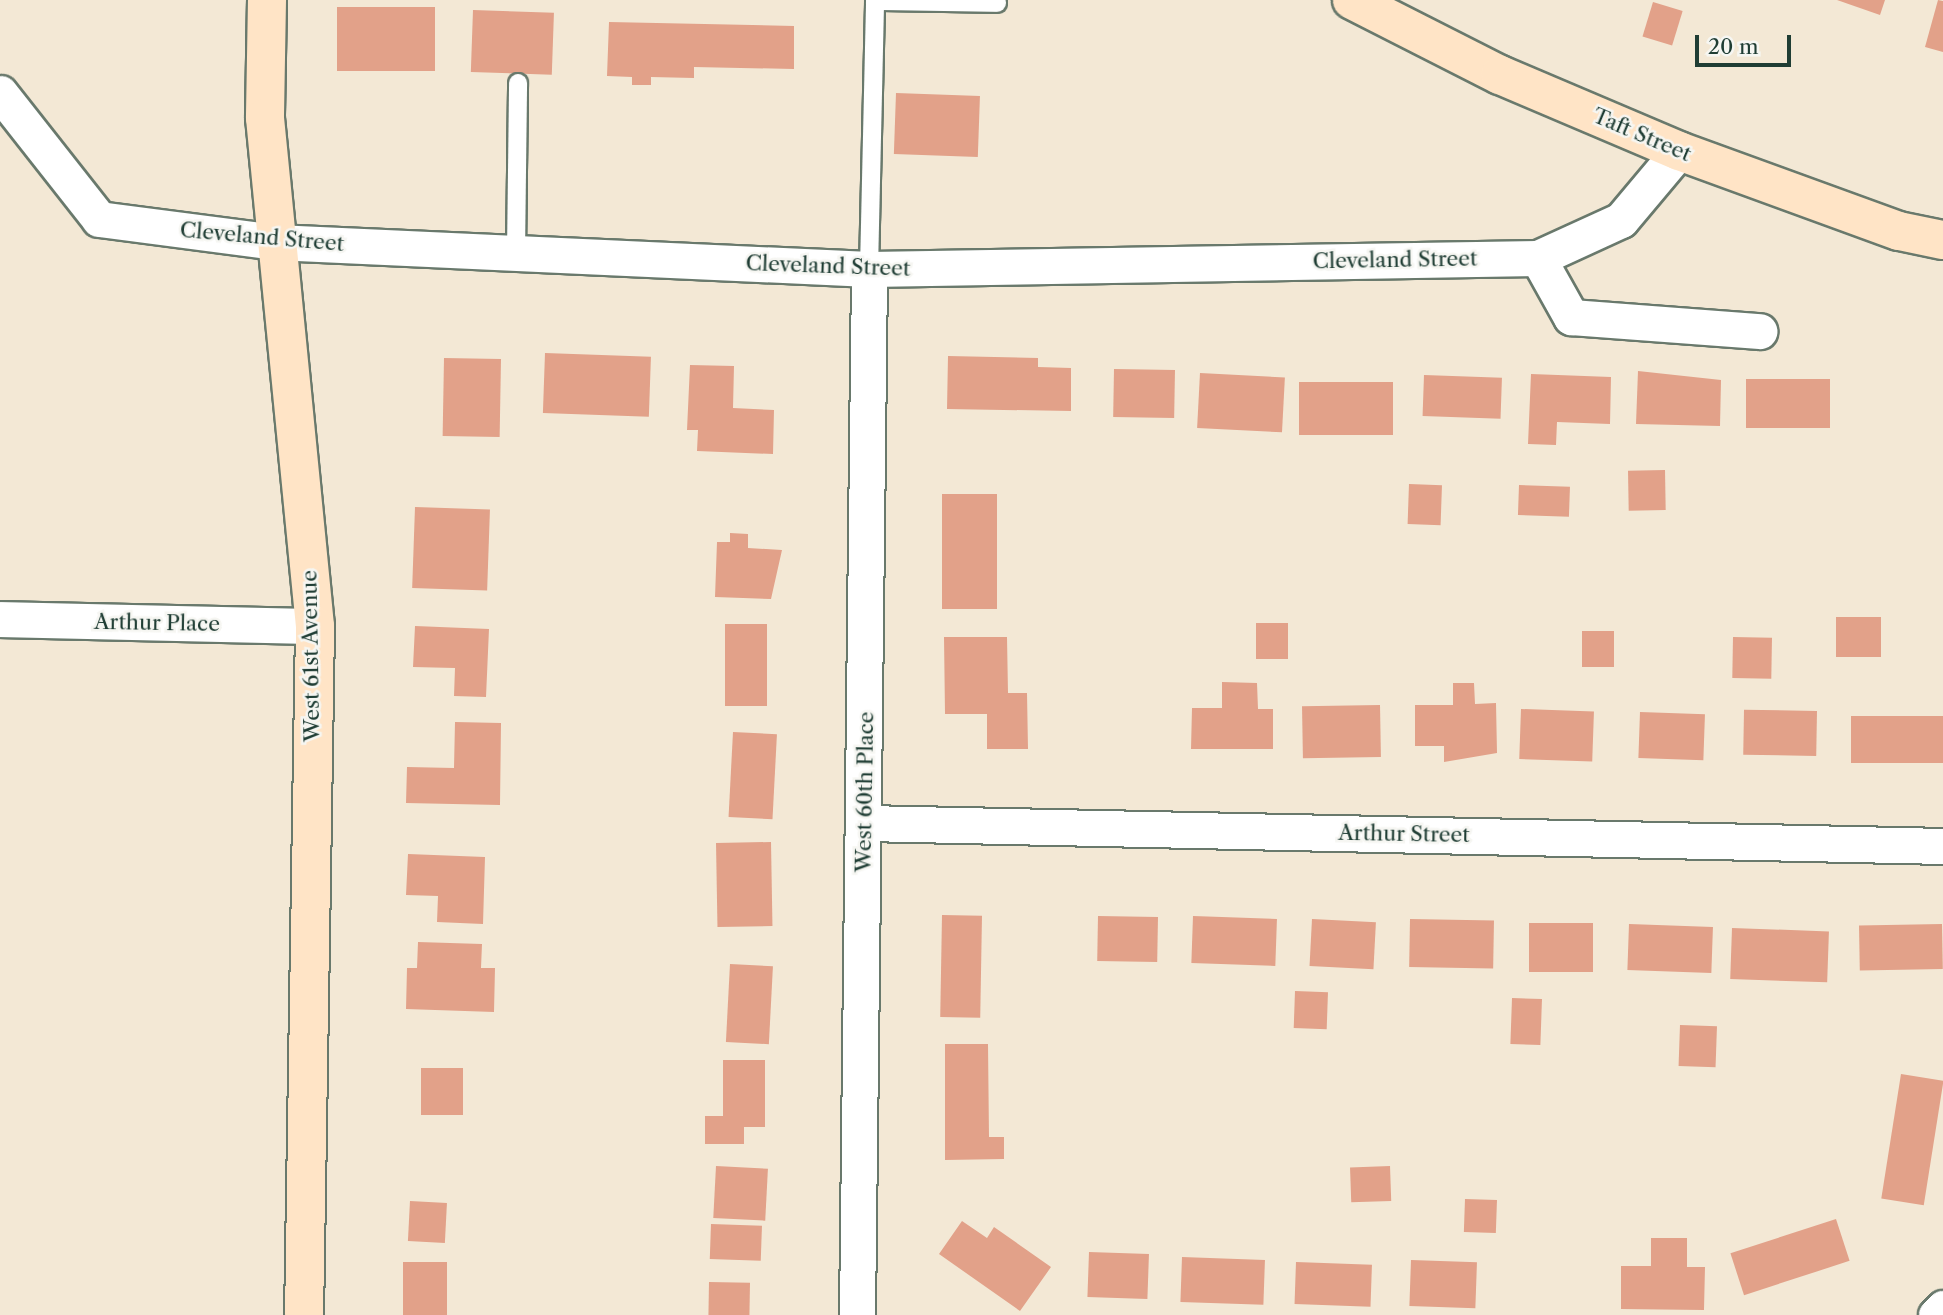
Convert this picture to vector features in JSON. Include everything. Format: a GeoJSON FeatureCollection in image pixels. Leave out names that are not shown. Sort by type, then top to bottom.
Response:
{"type":"FeatureCollection","features":[{"type":"Feature","properties":{"kind":"main road","name":"West 61st Avenue"},"geometry":{"type":"LineString","coordinates":[[267,0],[265,118],[275,242],[315,626],[304,1315]]}},
{"type":"Feature","properties":{"kind":"main road","name":"Taft Street"},"geometry":{"type":"LineString","coordinates":[[1352,0],[1500,75],[1679,151],[1899,231],[1943,240]]}},
{"type":"Feature","properties":{"kind":"street","name":"Cleveland Street"},"geometry":{"type":"LineString","coordinates":[[0,93],[99,219],[275,242],[869,269],[1538,258],[1621,219],[1679,151]]}},
{"type":"Feature","properties":{"kind":"street"},"geometry":{"type":"LineString","coordinates":[[1538,258],[1571,317],[1759,331]]}},
{"type":"Feature","properties":{"kind":"street","name":"West 60th Place"},"geometry":{"type":"LineString","coordinates":[[857,1315],[865,823],[869,269]]}},
{"type":"Feature","properties":{"kind":"street","name":"Arthur Place"},"geometry":{"type":"LineString","coordinates":[[0,619],[315,626]]}},
{"type":"Feature","properties":{"kind":"street","name":"Arthur Street"},"geometry":{"type":"LineString","coordinates":[[865,823],[1943,846]]}},
{"type":"Feature","properties":{"kind":"street"},"geometry":{"type":"LineString","coordinates":[[1936,1315],[1943,1308]]}},
{"type":"Feature","properties":{"kind":"lane"},"geometry":{"type":"LineString","coordinates":[[869,269],[875,1],[997,3]]}},
{"type":"Feature","properties":{"kind":"lane"},"geometry":{"type":"LineString","coordinates":[[516,253],[518,83]]}},
{"type":"Feature","properties":{"kind":"building"},"geometry":{"type":"Polygon","coordinates":[[[1837,0],[1885,0],[1880,15],[1837,0]]]}},
{"type":"Feature","properties":{"kind":"building"},"geometry":{"type":"Polygon","coordinates":[[[1938,0],[1943,1],[1943,52],[1925,47],[1938,0]]]}},
{"type":"Feature","properties":{"kind":"building"},"geometry":{"type":"Polygon","coordinates":[[[1653,2],[1683,11],[1672,45],[1642,36],[1653,2]]]}},
{"type":"Feature","properties":{"kind":"building"},"geometry":{"type":"Polygon","coordinates":[[[337,7],[435,7],[435,71],[337,71],[337,7]]]}},
{"type":"Feature","properties":{"kind":"building"},"geometry":{"type":"Polygon","coordinates":[[[473,10],[554,13],[552,75],[471,72],[473,10]]]}},
{"type":"Feature","properties":{"kind":"building"},"geometry":{"type":"Polygon","coordinates":[[[609,22],[794,26],[794,69],[694,67],[694,78],[651,77],[651,85],[632,85],[632,77],[607,76],[609,22]]]}},
{"type":"Feature","properties":{"kind":"building"},"geometry":{"type":"Polygon","coordinates":[[[896,93],[980,96],[978,157],[894,154],[896,93]]]}},
{"type":"Feature","properties":{"kind":"building"},"geometry":{"type":"Polygon","coordinates":[[[545,353],[651,357],[649,417],[543,413],[545,353]]]}},
{"type":"Feature","properties":{"kind":"building"},"geometry":{"type":"Polygon","coordinates":[[[948,356],[1038,358],[1038,367],[1071,368],[1071,411],[947,409],[948,356]]]}},
{"type":"Feature","properties":{"kind":"building"},"geometry":{"type":"Polygon","coordinates":[[[444,358],[501,359],[500,437],[443,436],[444,358]]]}},
{"type":"Feature","properties":{"kind":"building"},"geometry":{"type":"Polygon","coordinates":[[[690,365],[734,366],[733,408],[774,410],[773,454],[697,451],[698,430],[687,430],[690,365]]]}},
{"type":"Feature","properties":{"kind":"building"},"geometry":{"type":"Polygon","coordinates":[[[1114,369],[1175,370],[1174,418],[1113,417],[1114,369]]]}},
{"type":"Feature","properties":{"kind":"building"},"geometry":{"type":"Polygon","coordinates":[[[1638,371],[1721,380],[1720,426],[1636,424],[1638,371]]]}},
{"type":"Feature","properties":{"kind":"building"},"geometry":{"type":"Polygon","coordinates":[[[1200,373],[1285,377],[1282,432],[1197,428],[1200,373]]]}},
{"type":"Feature","properties":{"kind":"building"},"geometry":{"type":"Polygon","coordinates":[[[1531,374],[1611,377],[1610,424],[1557,422],[1556,445],[1528,444],[1531,374]]]}},
{"type":"Feature","properties":{"kind":"building"},"geometry":{"type":"Polygon","coordinates":[[[1424,375],[1502,378],[1501,419],[1423,416],[1424,375]]]}},
{"type":"Feature","properties":{"kind":"building"},"geometry":{"type":"Polygon","coordinates":[[[1746,379],[1830,379],[1830,428],[1746,428],[1746,379]]]}},
{"type":"Feature","properties":{"kind":"building"},"geometry":{"type":"Polygon","coordinates":[[[1299,382],[1393,382],[1393,435],[1299,435],[1299,382]]]}},
{"type":"Feature","properties":{"kind":"building"},"geometry":{"type":"Polygon","coordinates":[[[1665,470],[1666,510],[1629,511],[1628,471],[1665,470]]]}},
{"type":"Feature","properties":{"kind":"building"},"geometry":{"type":"Polygon","coordinates":[[[1409,484],[1442,485],[1441,525],[1408,524],[1409,484]]]}},
{"type":"Feature","properties":{"kind":"building"},"geometry":{"type":"Polygon","coordinates":[[[1519,485],[1570,487],[1569,517],[1518,515],[1519,485]]]}},
{"type":"Feature","properties":{"kind":"building"},"geometry":{"type":"Polygon","coordinates":[[[942,494],[997,494],[997,609],[942,609],[942,494]]]}},
{"type":"Feature","properties":{"kind":"building"},"geometry":{"type":"Polygon","coordinates":[[[415,507],[490,510],[487,591],[412,588],[415,507]]]}},
{"type":"Feature","properties":{"kind":"building"},"geometry":{"type":"Polygon","coordinates":[[[730,533],[748,534],[748,548],[782,550],[771,599],[715,597],[717,542],[730,542],[730,533]]]}},
{"type":"Feature","properties":{"kind":"building"},"geometry":{"type":"Polygon","coordinates":[[[1836,617],[1881,617],[1881,657],[1836,657],[1836,617]]]}},
{"type":"Feature","properties":{"kind":"building"},"geometry":{"type":"Polygon","coordinates":[[[1256,623],[1288,623],[1288,659],[1256,659],[1256,623]]]}},
{"type":"Feature","properties":{"kind":"building"},"geometry":{"type":"Polygon","coordinates":[[[725,624],[767,624],[767,706],[725,706],[725,624]]]}},
{"type":"Feature","properties":{"kind":"building"},"geometry":{"type":"Polygon","coordinates":[[[415,626],[489,629],[486,697],[454,696],[455,668],[413,667],[415,626]]]}},
{"type":"Feature","properties":{"kind":"building"},"geometry":{"type":"Polygon","coordinates":[[[1582,631],[1614,631],[1614,667],[1582,667],[1582,631]]]}},
{"type":"Feature","properties":{"kind":"building"},"geometry":{"type":"Polygon","coordinates":[[[944,637],[1007,637],[1008,693],[1027,693],[1028,749],[987,749],[987,714],[945,714],[944,637]]]}},
{"type":"Feature","properties":{"kind":"building"},"geometry":{"type":"Polygon","coordinates":[[[1733,637],[1772,638],[1771,679],[1732,678],[1733,637]]]}},
{"type":"Feature","properties":{"kind":"building"},"geometry":{"type":"Polygon","coordinates":[[[1222,682],[1257,683],[1258,709],[1273,709],[1273,749],[1191,749],[1192,708],[1222,708],[1222,682]]]}},
{"type":"Feature","properties":{"kind":"building"},"geometry":{"type":"Polygon","coordinates":[[[1453,683],[1474,683],[1475,704],[1496,703],[1497,753],[1444,762],[1444,746],[1415,746],[1415,705],[1453,705],[1453,683]]]}},
{"type":"Feature","properties":{"kind":"building"},"geometry":{"type":"Polygon","coordinates":[[[1380,705],[1381,757],[1303,758],[1302,706],[1380,705]]]}},
{"type":"Feature","properties":{"kind":"building"},"geometry":{"type":"Polygon","coordinates":[[[1521,709],[1594,712],[1592,762],[1519,759],[1521,709]]]}},
{"type":"Feature","properties":{"kind":"building"},"geometry":{"type":"Polygon","coordinates":[[[1744,710],[1817,711],[1816,756],[1743,755],[1744,710]]]}},
{"type":"Feature","properties":{"kind":"building"},"geometry":{"type":"Polygon","coordinates":[[[1640,712],[1705,714],[1703,760],[1638,758],[1640,712]]]}},
{"type":"Feature","properties":{"kind":"building"},"geometry":{"type":"Polygon","coordinates":[[[1851,716],[1943,716],[1943,763],[1851,763],[1851,716]]]}},
{"type":"Feature","properties":{"kind":"building"},"geometry":{"type":"Polygon","coordinates":[[[455,722],[501,723],[500,805],[406,803],[407,767],[454,768],[455,722]]]}},
{"type":"Feature","properties":{"kind":"building"},"geometry":{"type":"Polygon","coordinates":[[[733,732],[777,734],[772,819],[729,817],[733,732]]]}},
{"type":"Feature","properties":{"kind":"building"},"geometry":{"type":"Polygon","coordinates":[[[771,842],[772,926],[717,927],[716,843],[771,842]]]}},
{"type":"Feature","properties":{"kind":"building"},"geometry":{"type":"Polygon","coordinates":[[[408,854],[485,857],[483,924],[437,922],[438,896],[406,895],[408,854]]]}},
{"type":"Feature","properties":{"kind":"building"},"geometry":{"type":"Polygon","coordinates":[[[942,915],[982,916],[980,1018],[940,1017],[942,915]]]}},
{"type":"Feature","properties":{"kind":"building"},"geometry":{"type":"Polygon","coordinates":[[[1098,916],[1158,917],[1157,962],[1097,961],[1098,916]]]}},
{"type":"Feature","properties":{"kind":"building"},"geometry":{"type":"Polygon","coordinates":[[[1193,916],[1277,919],[1275,966],[1191,963],[1193,916]]]}},
{"type":"Feature","properties":{"kind":"building"},"geometry":{"type":"Polygon","coordinates":[[[1312,919],[1376,922],[1373,969],[1310,966],[1312,919]]]}},
{"type":"Feature","properties":{"kind":"building"},"geometry":{"type":"Polygon","coordinates":[[[1410,919],[1494,920],[1493,968],[1409,967],[1410,919]]]}},
{"type":"Feature","properties":{"kind":"building"},"geometry":{"type":"Polygon","coordinates":[[[1529,923],[1593,923],[1593,972],[1529,972],[1529,923]]]}},
{"type":"Feature","properties":{"kind":"building"},"geometry":{"type":"Polygon","coordinates":[[[1629,924],[1713,927],[1711,973],[1627,970],[1629,924]]]}},
{"type":"Feature","properties":{"kind":"building"},"geometry":{"type":"Polygon","coordinates":[[[1942,924],[1943,969],[1860,970],[1859,925],[1942,924]]]}},
{"type":"Feature","properties":{"kind":"building"},"geometry":{"type":"Polygon","coordinates":[[[1732,928],[1829,931],[1827,982],[1730,979],[1732,928]]]}},
{"type":"Feature","properties":{"kind":"building"},"geometry":{"type":"Polygon","coordinates":[[[418,942],[482,944],[481,968],[495,968],[494,1012],[406,1009],[407,968],[417,968],[418,942]]]}},
{"type":"Feature","properties":{"kind":"building"},"geometry":{"type":"Polygon","coordinates":[[[730,964],[773,966],[769,1044],[726,1042],[730,964]]]}},
{"type":"Feature","properties":{"kind":"building"},"geometry":{"type":"Polygon","coordinates":[[[1295,991],[1328,992],[1327,1029],[1294,1028],[1295,991]]]}},
{"type":"Feature","properties":{"kind":"building"},"geometry":{"type":"Polygon","coordinates":[[[1512,998],[1542,999],[1540,1045],[1510,1044],[1512,998]]]}},
{"type":"Feature","properties":{"kind":"building"},"geometry":{"type":"Polygon","coordinates":[[[1680,1025],[1717,1026],[1716,1067],[1679,1066],[1680,1025]]]}},
{"type":"Feature","properties":{"kind":"building"},"geometry":{"type":"Polygon","coordinates":[[[945,1044],[988,1044],[989,1137],[1004,1137],[1004,1159],[945,1160],[945,1044]]]}},
{"type":"Feature","properties":{"kind":"building"},"geometry":{"type":"Polygon","coordinates":[[[723,1060],[765,1060],[765,1127],[744,1127],[744,1144],[705,1144],[705,1116],[723,1116],[723,1060]]]}},
{"type":"Feature","properties":{"kind":"building"},"geometry":{"type":"Polygon","coordinates":[[[421,1068],[463,1068],[463,1115],[421,1115],[421,1068]]]}},
{"type":"Feature","properties":{"kind":"building"},"geometry":{"type":"Polygon","coordinates":[[[1901,1074],[1943,1081],[1924,1205],[1881,1198],[1901,1074]]]}},
{"type":"Feature","properties":{"kind":"building"},"geometry":{"type":"Polygon","coordinates":[[[716,1166],[768,1169],[765,1221],[713,1218],[716,1166]]]}},
{"type":"Feature","properties":{"kind":"building"},"geometry":{"type":"Polygon","coordinates":[[[1390,1166],[1391,1201],[1351,1202],[1350,1167],[1390,1166]]]}},
{"type":"Feature","properties":{"kind":"building"},"geometry":{"type":"Polygon","coordinates":[[[1465,1199],[1497,1200],[1496,1233],[1464,1232],[1465,1199]]]}},
{"type":"Feature","properties":{"kind":"building"},"geometry":{"type":"Polygon","coordinates":[[[410,1201],[447,1203],[445,1243],[408,1241],[410,1201]]]}},
{"type":"Feature","properties":{"kind":"building"},"geometry":{"type":"Polygon","coordinates":[[[1836,1219],[1850,1261],[1744,1295],[1730,1253],[1836,1219]]]}},
{"type":"Feature","properties":{"kind":"building"},"geometry":{"type":"Polygon","coordinates":[[[962,1221],[987,1238],[994,1227],[1051,1267],[1020,1311],[939,1254],[962,1221]]]}},
{"type":"Feature","properties":{"kind":"building"},"geometry":{"type":"Polygon","coordinates":[[[711,1224],[762,1226],[761,1261],[710,1259],[711,1224]]]}},
{"type":"Feature","properties":{"kind":"building"},"geometry":{"type":"Polygon","coordinates":[[[1651,1238],[1687,1238],[1687,1267],[1705,1267],[1704,1310],[1621,1309],[1621,1266],[1651,1266],[1651,1238]]]}},
{"type":"Feature","properties":{"kind":"building"},"geometry":{"type":"Polygon","coordinates":[[[1089,1252],[1149,1254],[1147,1299],[1087,1297],[1089,1252]]]}},
{"type":"Feature","properties":{"kind":"building"},"geometry":{"type":"Polygon","coordinates":[[[1182,1257],[1265,1260],[1263,1305],[1180,1302],[1182,1257]]]}},
{"type":"Feature","properties":{"kind":"building"},"geometry":{"type":"Polygon","coordinates":[[[1411,1260],[1477,1262],[1475,1308],[1409,1306],[1411,1260]]]}},
{"type":"Feature","properties":{"kind":"building"},"geometry":{"type":"Polygon","coordinates":[[[403,1262],[447,1262],[447,1315],[403,1315],[403,1262]]]}},
{"type":"Feature","properties":{"kind":"building"},"geometry":{"type":"Polygon","coordinates":[[[1296,1262],[1372,1265],[1370,1307],[1295,1304],[1296,1262]]]}},
{"type":"Feature","properties":{"kind":"building"},"geometry":{"type":"Polygon","coordinates":[[[709,1282],[750,1283],[749,1315],[708,1315],[709,1282]]]}}]}
